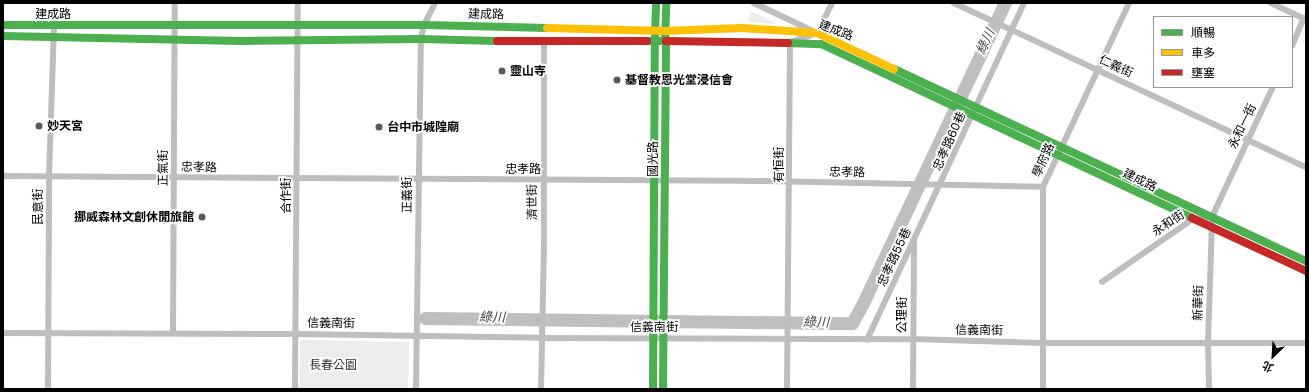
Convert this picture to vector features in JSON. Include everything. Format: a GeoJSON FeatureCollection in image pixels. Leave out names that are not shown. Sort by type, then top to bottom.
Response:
{"type":"FeatureCollection","features":[{"type":"Feature","properties":{"kind":"main road","name":"國光路"},"geometry":{"type":"LineString","coordinates":[[654,334],[656,3]]}},
{"type":"Feature","properties":{"kind":"main road","name":"國光路"},"geometry":{"type":"LineString","coordinates":[[664,334],[666,3]]}},
{"type":"Feature","properties":{"kind":"main road","name":"建成路"},"geometry":{"type":"LineString","coordinates":[[3,25],[424,25],[665,31],[742,28],[817,33],[968,103],[1193,219],[1212,226],[1306,271]]}},
{"type":"Feature","properties":{"kind":"main road","name":"建成路"},"geometry":{"type":"LineString","coordinates":[[3,36],[241,41],[422,39],[544,42],[790,42],[821,44],[972,116],[1059,150],[1306,261]]}},
{"type":"Feature","properties":{"kind":"main road"},"geometry":{"type":"LineString","coordinates":[[653,389],[654,334]]}},
{"type":"Feature","properties":{"kind":"main road"},"geometry":{"type":"LineString","coordinates":[[663,389],[664,334]]}},
{"type":"Feature","properties":{"kind":"street","name":"正氣街"},"geometry":{"type":"LineString","coordinates":[[173,333],[175,3]]}},
{"type":"Feature","properties":{"kind":"street","name":"合作街"},"geometry":{"type":"LineString","coordinates":[[295,389],[298,3]]}},
{"type":"Feature","properties":{"kind":"street","name":"正義街"},"geometry":{"type":"LineString","coordinates":[[416,389],[419,323],[418,180],[422,39],[424,25],[435,3]]}},
{"type":"Feature","properties":{"kind":"street"},"geometry":{"type":"LineString","coordinates":[[754,3],[817,33]]}},
{"type":"Feature","properties":{"kind":"street"},"geometry":{"type":"LineString","coordinates":[[790,42],[817,33],[832,3]]}},
{"type":"Feature","properties":{"kind":"street","name":"仁義街"},"geometry":{"type":"LineString","coordinates":[[954,3],[1306,167]]}},
{"type":"Feature","properties":{"kind":"street","name":"忠孝路60巷"},"geometry":{"type":"LineString","coordinates":[[941,184],[1024,3]]}},
{"type":"Feature","properties":{"kind":"street","name":"學府路"},"geometry":{"type":"LineString","coordinates":[[1043,389],[1043,187],[1129,3]]}},
{"type":"Feature","properties":{"kind":"street"},"geometry":{"type":"LineString","coordinates":[[1271,3],[1305,19],[1293,44]]}},
{"type":"Feature","properties":{"kind":"street","name":"民意街"},"geometry":{"type":"LineString","coordinates":[[48,389],[49,177],[52,36],[54,26]]}},
{"type":"Feature","properties":{"kind":"street","name":"濟世街"},"geometry":{"type":"LineString","coordinates":[[542,338],[544,247],[544,42]]}},
{"type":"Feature","properties":{"kind":"street","name":"有恒街"},"geometry":{"type":"LineString","coordinates":[[788,340],[790,42]]}},
{"type":"Feature","properties":{"kind":"street","name":"永和一街"},"geometry":{"type":"LineString","coordinates":[[1212,218],[1273,88]]}},
{"type":"Feature","properties":{"kind":"street","name":"忠孝路"},"geometry":{"type":"LineString","coordinates":[[3,176],[418,180],[543,179],[655,182],[941,184],[1043,187]]}},
{"type":"Feature","properties":{"kind":"street","name":"忠孝路55巷"},"geometry":{"type":"LineString","coordinates":[[867,340],[941,184]]}},
{"type":"Feature","properties":{"kind":"street","name":"永和街"},"geometry":{"type":"LineString","coordinates":[[1102,282],[1193,219],[1212,218]]}},
{"type":"Feature","properties":{"kind":"street","name":"新華街"},"geometry":{"type":"LineString","coordinates":[[1209,389],[1208,343],[1212,218]]}},
{"type":"Feature","properties":{"kind":"street","name":"公理街"},"geometry":{"type":"LineString","coordinates":[[913,389],[914,242]]}},
{"type":"Feature","properties":{"kind":"street","name":"信義南街"},"geometry":{"type":"LineString","coordinates":[[3,333],[296,334],[542,338],[664,334],[788,340],[913,339],[1043,343],[1306,343]]}},
{"type":"Feature","properties":{"kind":"street"},"geometry":{"type":"LineString","coordinates":[[541,389],[542,338]]}},
{"type":"Feature","properties":{"kind":"street"},"geometry":{"type":"LineString","coordinates":[[787,389],[788,340]]}},
{"type":"Feature","properties":{"kind":"green space"},"geometry":{"type":"Polygon","coordinates":[[[751,11],[777,24],[748,22],[751,11]]]}},
{"type":"Feature","properties":{"kind":"green space","name":"長春公園"},"geometry":{"type":"Polygon","coordinates":[[[300,340],[409,342],[408,389],[299,389],[300,340]]]}},
{"type":"Feature","properties":{"kind":"waterway","name":"綠川"},"geometry":{"type":"LineString","coordinates":[[425,318],[852,323],[863,303],[1005,3]]}},
{"type":"Feature","properties":{"kind":"traffic: fast"},"geometry":{"type":"LineString","coordinates":[[655,35],[656,3]]}},
{"type":"Feature","properties":{"kind":"traffic: fast"},"geometry":{"type":"LineString","coordinates":[[647,41],[665,41],[666,3]]}},
{"type":"Feature","properties":{"kind":"traffic: fast"},"geometry":{"type":"LineString","coordinates":[[3,25],[424,25],[547,28]]}},
{"type":"Feature","properties":{"kind":"traffic: fast"},"geometry":{"type":"LineString","coordinates":[[3,36],[241,41],[421,39],[497,41]]}},
{"type":"Feature","properties":{"kind":"traffic: fast"},"geometry":{"type":"LineString","coordinates":[[653,389],[655,41]]}},
{"type":"Feature","properties":{"kind":"traffic: fast"},"geometry":{"type":"LineString","coordinates":[[663,389],[666,41]]}},
{"type":"Feature","properties":{"kind":"traffic: fast"},"geometry":{"type":"LineString","coordinates":[[788,43],[821,44],[1192,218]]}},
{"type":"Feature","properties":{"kind":"traffic: fast"},"geometry":{"type":"LineString","coordinates":[[894,69],[1306,261]]}},
{"type":"Feature","properties":{"kind":"traffic: slow"},"geometry":{"type":"LineString","coordinates":[[547,28],[665,31]]}},
{"type":"Feature","properties":{"kind":"traffic: slow"},"geometry":{"type":"LineString","coordinates":[[665,31],[742,28],[817,33],[894,69]]}},
{"type":"Feature","properties":{"kind":"traffic: jam"},"geometry":{"type":"LineString","coordinates":[[497,41],[647,41]]}},
{"type":"Feature","properties":{"kind":"traffic: jam"},"geometry":{"type":"LineString","coordinates":[[666,41],[788,43]]}},
{"type":"Feature","properties":{"kind":"traffic: jam"},"geometry":{"type":"LineString","coordinates":[[1192,218],[1306,271]]}},
{"type":"Feature","properties":{"kind":"place","name":"靈山寺"},"geometry":{"type":"Point","coordinates":[502,71]}},
{"type":"Feature","properties":{"kind":"place","name":"基督教恩光堂浸信會"},"geometry":{"type":"Point","coordinates":[617,80]}},
{"type":"Feature","properties":{"kind":"place","name":"妙天宮"},"geometry":{"type":"Point","coordinates":[39,126]}},
{"type":"Feature","properties":{"kind":"place","name":"台中市城隍廟"},"geometry":{"type":"Point","coordinates":[379,127]}},
{"type":"Feature","properties":{"kind":"place","name":"挪威森林文創休閒旅館"},"geometry":{"type":"Point","coordinates":[202,217]}}]}
